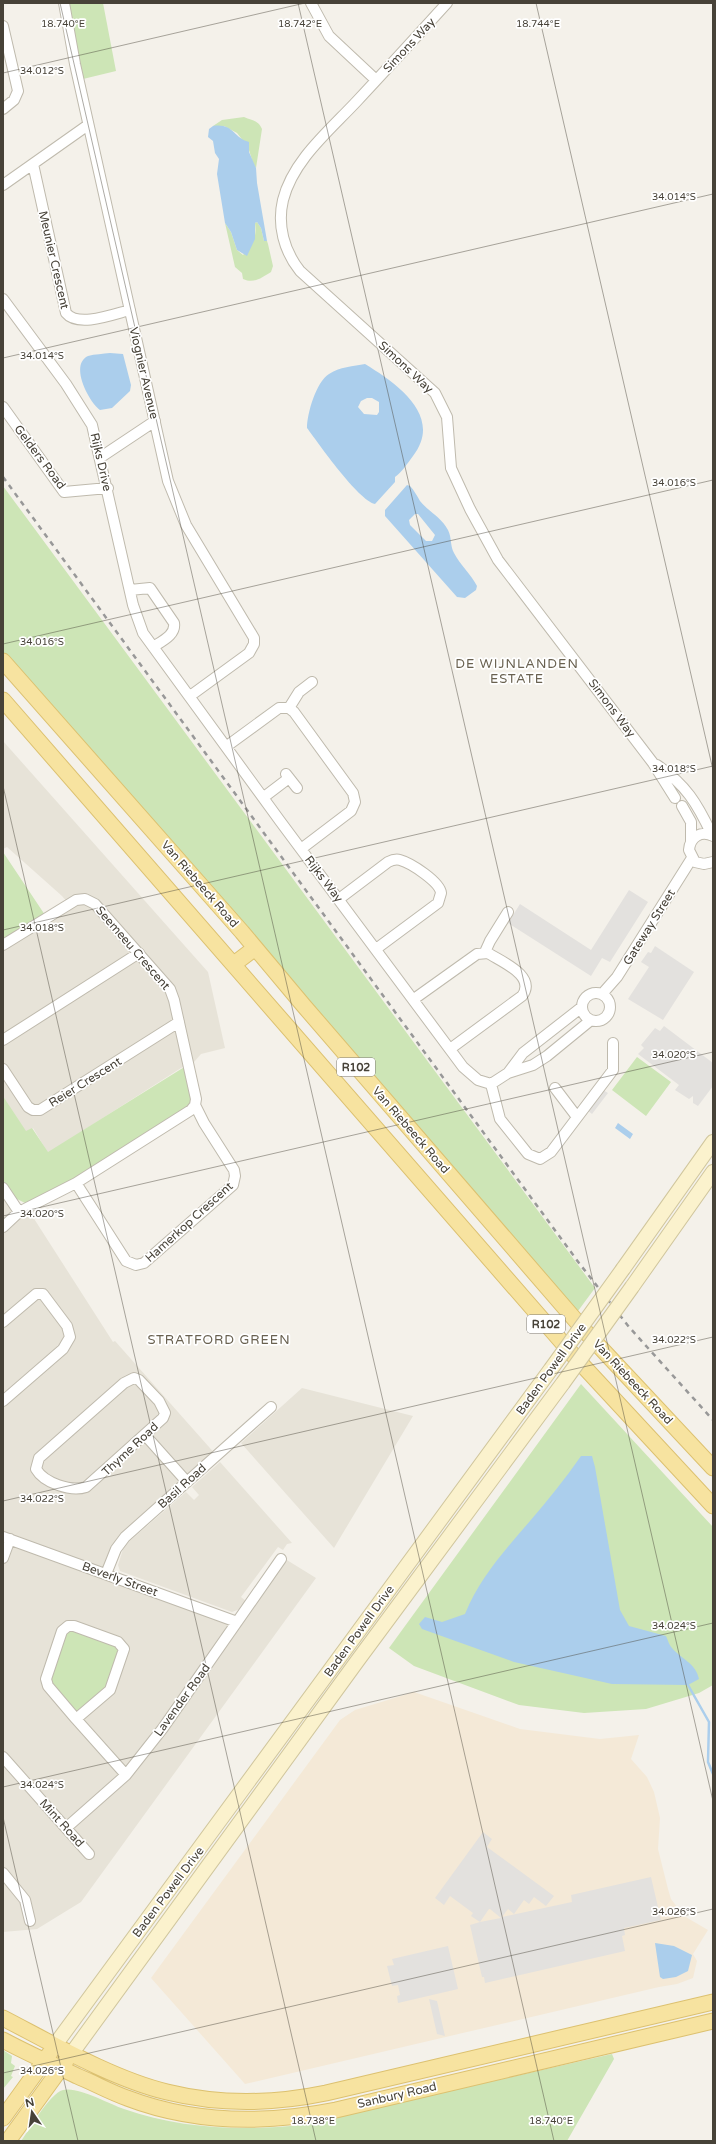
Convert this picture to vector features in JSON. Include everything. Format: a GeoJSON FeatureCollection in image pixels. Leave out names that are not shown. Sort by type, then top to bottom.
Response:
{"type":"FeatureCollection","features":[{"type":"Feature","properties":{"kind":"main road","name":"Van Riebeeck Road"},"geometry":{"type":"LineString","coordinates":[[3,661],[255,948],[584,1330],[713,1468]]}},
{"type":"Feature","properties":{"kind":"main road","name":"R102"},"geometry":{"type":"LineString","coordinates":[[3,700],[574,1356],[713,1506]]}},
{"type":"Feature","properties":{"kind":"main road"},"geometry":{"type":"LineString","coordinates":[[39,741],[60,725]]}},
{"type":"Feature","properties":{"kind":"main road"},"geometry":{"type":"LineString","coordinates":[[234,964],[255,948]]}},
{"type":"Feature","properties":{"kind":"main road","name":"Baden Powell Drive"},"geometry":{"type":"LineString","coordinates":[[3,2118],[551,1369],[713,1142]]}},
{"type":"Feature","properties":{"kind":"main road","name":"Baden Powell Drive"},"geometry":{"type":"LineString","coordinates":[[8,2141],[358,1660],[563,1383],[713,1172]]}},
{"type":"Feature","properties":{"kind":"main road","name":"Sanbury Road"},"geometry":{"type":"LineString","coordinates":[[3,2018],[113,2073],[165,2092],[229,2102],[274,2102],[326,2093],[713,2002]]}},
{"type":"Feature","properties":{"kind":"main road","name":"Sanbury Road"},"geometry":{"type":"LineString","coordinates":[[3,2040],[61,2069],[127,2098],[163,2110],[194,2116],[230,2120],[275,2120],[336,2110],[713,2021]]}},
{"type":"Feature","properties":{"kind":"street","name":"Viognier Avenue"},"geometry":{"type":"LineString","coordinates":[[64,3],[88,124],[168,481],[186,525],[254,638],[254,644],[249,652],[190,696]]}},
{"type":"Feature","properties":{"kind":"street"},"geometry":{"type":"LineString","coordinates":[[311,3],[329,36],[376,80]]}},
{"type":"Feature","properties":{"kind":"street","name":"Simons Way"},"geometry":{"type":"LineString","coordinates":[[447,3],[306,157],[290,182],[283,200],[281,216],[282,232],[287,250],[295,264],[306,277],[435,393],[447,417],[451,468],[470,509],[498,560],[653,763],[691,822],[691,841],[689,850],[692,858]]}},
{"type":"Feature","properties":{"kind":"street"},"geometry":{"type":"LineString","coordinates":[[3,26],[18,91],[14,100],[3,108]]}},
{"type":"Feature","properties":{"kind":"street"},"geometry":{"type":"LineString","coordinates":[[3,185],[88,124]]}},
{"type":"Feature","properties":{"kind":"street","name":"Meunier Crescent"},"geometry":{"type":"LineString","coordinates":[[33,164],[66,313],[72,319],[81,321],[130,310]]}},
{"type":"Feature","properties":{"kind":"street","name":"Rijks Drive"},"geometry":{"type":"LineString","coordinates":[[3,298],[87,415],[94,430],[138,621],[153,647]]}},
{"type":"Feature","properties":{"kind":"street","name":"Gelders Road"},"geometry":{"type":"LineString","coordinates":[[3,407],[64,492],[108,488]]}},
{"type":"Feature","properties":{"kind":"street"},"geometry":{"type":"LineString","coordinates":[[101,458],[155,421]]}},
{"type":"Feature","properties":{"kind":"street"},"geometry":{"type":"LineString","coordinates":[[130,590],[150,588],[174,623],[172,634],[153,647]]}},
{"type":"Feature","properties":{"kind":"street","name":"Rijks Way"},"geometry":{"type":"LineString","coordinates":[[153,647],[264,797],[300,849],[450,1049],[470,1074],[478,1080],[491,1084]]}},
{"type":"Feature","properties":{"kind":"street"},"geometry":{"type":"LineString","coordinates":[[288,708],[299,692],[312,682]]}},
{"type":"Feature","properties":{"kind":"street"},"geometry":{"type":"LineString","coordinates":[[226,746],[279,708],[288,708],[294,712],[353,793],[355,799],[351,811],[300,849]]}},
{"type":"Feature","properties":{"kind":"street","name":"Simons Way"},"geometry":{"type":"LineString","coordinates":[[653,763],[670,774],[691,795],[712,835]]}},
{"type":"Feature","properties":{"kind":"street"},"geometry":{"type":"LineString","coordinates":[[264,797],[288,776],[297,788]]}},
{"type":"Feature","properties":{"kind":"street"},"geometry":{"type":"LineString","coordinates":[[691,841],[702,833],[712,835]]}},
{"type":"Feature","properties":{"kind":"street"},"geometry":{"type":"LineString","coordinates":[[692,858],[700,864],[713,862]]}},
{"type":"Feature","properties":{"kind":"street","name":"Gateway Street"},"geometry":{"type":"LineString","coordinates":[[602,994],[617,977],[692,858]]}},
{"type":"Feature","properties":{"kind":"street"},"geometry":{"type":"LineString","coordinates":[[339,899],[388,862],[395,860],[403,861],[437,883],[441,893],[438,903],[376,949]]}},
{"type":"Feature","properties":{"kind":"street","name":"Seemeeu Crescent"},"geometry":{"type":"LineString","coordinates":[[3,945],[71,902],[85,899],[96,904],[170,989],[179,1022],[196,1100],[195,1105]]}},
{"type":"Feature","properties":{"kind":"street"},"geometry":{"type":"LineString","coordinates":[[485,952],[508,912]]}},
{"type":"Feature","properties":{"kind":"street"},"geometry":{"type":"LineString","coordinates":[[414,999],[477,954],[485,952],[521,974],[525,980],[526,990],[520,999],[450,1049]]}},
{"type":"Feature","properties":{"kind":"street"},"geometry":{"type":"LineString","coordinates":[[3,1040],[139,953]]}},
{"type":"Feature","properties":{"kind":"street"},"geometry":{"type":"LineString","coordinates":[[508,1073],[523,1053],[582,1007],[585,998],[589,995],[598,993],[602,994],[609,1001],[611,1010],[602,1020],[591,1020],[585,1016],[582,1007]]}},
{"type":"Feature","properties":{"kind":"street"},"geometry":{"type":"LineString","coordinates":[[591,1020],[560,1046],[533,1065],[508,1073],[491,1084],[500,1119],[520,1145],[534,1158],[540,1159],[551,1152],[613,1070],[613,1043]]}},
{"type":"Feature","properties":{"kind":"street","name":"Reier Crescent"},"geometry":{"type":"LineString","coordinates":[[3,1068],[28,1107],[34,1110],[40,1110],[179,1022]]}},
{"type":"Feature","properties":{"kind":"street"},"geometry":{"type":"LineString","coordinates":[[550,1033],[560,1046]]}},
{"type":"Feature","properties":{"kind":"street"},"geometry":{"type":"LineString","coordinates":[[555,1088],[577,1117]]}},
{"type":"Feature","properties":{"kind":"street"},"geometry":{"type":"LineString","coordinates":[[3,1227],[19,1212],[76,1183],[191,1110],[195,1105]]}},
{"type":"Feature","properties":{"kind":"street","name":"Hamerkop Crescent"},"geometry":{"type":"LineString","coordinates":[[76,1183],[126,1261],[136,1265],[144,1263],[233,1185],[234,1170],[204,1123],[195,1105]]}},
{"type":"Feature","properties":{"kind":"street"},"geometry":{"type":"LineString","coordinates":[[3,1188],[19,1212]]}},
{"type":"Feature","properties":{"kind":"street"},"geometry":{"type":"LineString","coordinates":[[3,1322],[36,1294],[42,1294],[68,1326],[70,1337],[63,1349],[3,1401]]}},
{"type":"Feature","properties":{"kind":"street","name":"Thyme Road"},"geometry":{"type":"LineString","coordinates":[[132,1378],[139,1380],[150,1391],[159,1401],[165,1412],[163,1418],[145,1435],[86,1488],[73,1489],[44,1479],[36,1469],[39,1458],[124,1383],[132,1378]]}},
{"type":"Feature","properties":{"kind":"street","name":"Basil Road"},"geometry":{"type":"LineString","coordinates":[[106,1574],[120,1542],[271,1407]]}},
{"type":"Feature","properties":{"kind":"street"},"geometry":{"type":"LineString","coordinates":[[145,1435],[187,1482]]}},
{"type":"Feature","properties":{"kind":"street"},"geometry":{"type":"LineString","coordinates":[[3,1558],[6,1538]]}},
{"type":"Feature","properties":{"kind":"street","name":"Beverly Street"},"geometry":{"type":"LineString","coordinates":[[6,1538],[237,1622]]}},
{"type":"Feature","properties":{"kind":"street","name":"Lavender Road"},"geometry":{"type":"LineString","coordinates":[[66,1828],[126,1775],[163,1728],[281,1559]]}},
{"type":"Feature","properties":{"kind":"street"},"geometry":{"type":"LineString","coordinates":[[76,1719],[110,1690],[124,1649],[118,1642],[70,1626],[62,1631],[46,1679],[48,1686],[76,1719],[126,1775]]}},
{"type":"Feature","properties":{"kind":"street","name":"Mint Road"},"geometry":{"type":"LineString","coordinates":[[3,1757],[89,1854]]}},
{"type":"Feature","properties":{"kind":"street"},"geometry":{"type":"LineString","coordinates":[[3,1873],[25,1900],[30,1921]]}},
{"type":"Feature","properties":{"kind":"shaded area"},"geometry":{"type":"Polygon","coordinates":[[[3,741],[208,972],[225,1048],[201,1054],[194,1062],[181,1068],[48,1153],[33,1128],[26,1132],[3,1096],[3,945],[68,903],[7,847],[3,849],[3,741]]]}},
{"type":"Feature","properties":{"kind":"shaded area"},"geometry":{"type":"Polygon","coordinates":[[[629,890],[648,902],[610,962],[602,958],[591,976],[508,923],[520,904],[591,950],[629,890]]]}},
{"type":"Feature","properties":{"kind":"shaded area"},"geometry":{"type":"Polygon","coordinates":[[[655,946],[694,972],[663,1020],[628,999],[649,967],[641,962],[648,952],[651,953],[655,946]]]}},
{"type":"Feature","properties":{"kind":"shaded area"},"geometry":{"type":"Polygon","coordinates":[[[664,1026],[713,1063],[713,1086],[698,1106],[693,1103],[693,1096],[689,1099],[675,1090],[679,1085],[638,1054],[644,1048],[641,1045],[655,1028],[660,1031],[664,1026]]]}},
{"type":"Feature","properties":{"kind":"shaded area"},"geometry":{"type":"Polygon","coordinates":[[[603,1090],[608,1093],[592,1114],[587,1110],[603,1090]]]}},
{"type":"Feature","properties":{"kind":"shaded area"},"geometry":{"type":"Polygon","coordinates":[[[3,1187],[19,1212],[31,1214],[113,1342],[115,1341],[217,1456],[126,1537],[107,1574],[237,1621],[282,1557],[316,1578],[81,1902],[37,1929],[3,1932],[3,1187]]]}},
{"type":"Feature","properties":{"kind":"shaded area"},"geometry":{"type":"Polygon","coordinates":[[[302,1388],[413,1416],[334,1548],[241,1443],[302,1388]]]}},
{"type":"Feature","properties":{"kind":"shaded area"},"geometry":{"type":"Polygon","coordinates":[[[220,1462],[292,1543],[287,1544],[283,1550],[278,1547],[241,1597],[246,1601],[240,1609],[232,1612],[120,1571],[118,1565],[124,1546],[186,1492],[194,1500],[199,1495],[192,1487],[220,1462]]]}},
{"type":"Feature","properties":{"kind":"shaded area"},"geometry":{"type":"Polygon","coordinates":[[[414,1692],[520,1729],[600,1739],[639,1735],[631,1759],[647,1777],[654,1792],[660,1818],[658,1849],[671,1899],[684,1916],[708,1930],[693,1954],[697,1961],[693,1978],[677,1984],[245,2084],[151,1978],[340,1720],[355,1710],[414,1692]]]}},
{"type":"Feature","properties":{"kind":"shaded area"},"geometry":{"type":"Polygon","coordinates":[[[483,1832],[492,1839],[487,1847],[554,1896],[546,1906],[534,1897],[529,1904],[524,1900],[514,1914],[508,1909],[502,1917],[572,1902],[571,1895],[651,1877],[661,1920],[624,1928],[625,1935],[622,1936],[625,1951],[485,1983],[484,1977],[482,1977],[470,1925],[480,1922],[471,1916],[473,1913],[450,1896],[444,1905],[435,1898],[483,1832]],[[489,1909],[480,1922],[501,1918],[489,1909]]]}},
{"type":"Feature","properties":{"kind":"shaded area"},"geometry":{"type":"Polygon","coordinates":[[[448,1946],[458,1989],[398,2003],[397,1996],[400,1995],[398,1985],[392,1986],[387,1966],[394,1965],[392,1959],[448,1946]]]}},
{"type":"Feature","properties":{"kind":"shaded area"},"geometry":{"type":"Polygon","coordinates":[[[429,1999],[437,2001],[445,2036],[437,2034],[429,1999]]]}},
{"type":"Feature","properties":{"kind":"green space"},"geometry":{"type":"Polygon","coordinates":[[[68,3],[103,3],[116,71],[83,79],[68,3]]]}},
{"type":"Feature","properties":{"kind":"green space"},"geometry":{"type":"Polygon","coordinates":[[[244,117],[257,122],[262,129],[256,168],[248,147],[237,133],[224,126],[213,126],[222,120],[244,117]]]}},
{"type":"Feature","properties":{"kind":"green space"},"geometry":{"type":"Polygon","coordinates":[[[257,222],[261,228],[264,241],[267,241],[273,266],[271,272],[261,278],[251,281],[243,279],[242,273],[235,267],[225,223],[231,232],[237,250],[243,255],[254,240],[255,223],[257,222]]]}},
{"type":"Feature","properties":{"kind":"green space"},"geometry":{"type":"Polygon","coordinates":[[[3,486],[595,1288],[578,1311],[3,655],[3,486]]]}},
{"type":"Feature","properties":{"kind":"green space"},"geometry":{"type":"Polygon","coordinates":[[[3,852],[45,915],[3,941],[3,852]]]}},
{"type":"Feature","properties":{"kind":"green space"},"geometry":{"type":"Polygon","coordinates":[[[637,1057],[671,1082],[646,1116],[612,1090],[637,1057]]]}},
{"type":"Feature","properties":{"kind":"green space"},"geometry":{"type":"Polygon","coordinates":[[[186,1066],[192,1099],[189,1106],[60,1188],[25,1203],[15,1198],[3,1180],[3,1096],[26,1131],[32,1128],[48,1152],[186,1066]]]}},
{"type":"Feature","properties":{"kind":"green space"},"geometry":{"type":"Polygon","coordinates":[[[581,1384],[713,1527],[713,1685],[699,1693],[646,1709],[584,1713],[519,1705],[414,1666],[389,1648],[581,1384]]]}},
{"type":"Feature","properties":{"kind":"green space"},"geometry":{"type":"Polygon","coordinates":[[[68,1629],[117,1645],[120,1648],[107,1687],[79,1711],[75,1711],[49,1681],[65,1633],[68,1629]]]}},
{"type":"Feature","properties":{"kind":"green space"},"geometry":{"type":"Polygon","coordinates":[[[3,2050],[12,2056],[11,2063],[15,2066],[11,2076],[13,2077],[3,2089],[3,2050]]]}},
{"type":"Feature","properties":{"kind":"green space"},"geometry":{"type":"Polygon","coordinates":[[[612,2054],[614,2059],[567,2141],[21,2141],[40,2112],[52,2098],[63,2090],[69,2089],[94,2096],[124,2109],[167,2121],[212,2127],[279,2127],[302,2125],[612,2054]]]}},
{"type":"Feature","properties":{"kind":"water"},"geometry":{"type":"Polygon","coordinates":[[[213,126],[225,127],[249,142],[249,152],[256,168],[257,183],[267,241],[264,241],[261,228],[257,222],[255,223],[255,239],[247,256],[237,250],[231,232],[225,223],[217,174],[219,159],[215,153],[213,141],[208,137],[209,129],[213,126]]]}},
{"type":"Feature","properties":{"kind":"water"},"geometry":{"type":"Polygon","coordinates":[[[110,353],[123,354],[131,385],[130,391],[112,408],[100,410],[86,392],[80,367],[88,356],[110,353]]]}},
{"type":"Feature","properties":{"kind":"water"},"geometry":{"type":"Polygon","coordinates":[[[365,364],[402,391],[420,414],[423,427],[421,441],[413,456],[395,477],[395,482],[375,504],[359,493],[349,482],[307,428],[307,422],[313,399],[324,378],[337,370],[365,364]],[[367,398],[361,401],[358,407],[364,414],[377,415],[379,412],[379,402],[372,398],[367,398]]]}},
{"type":"Feature","properties":{"kind":"water"},"geometry":{"type":"Polygon","coordinates":[[[407,485],[410,486],[420,501],[445,525],[449,533],[454,553],[459,562],[475,582],[477,586],[476,590],[465,598],[457,597],[385,516],[385,510],[407,485]],[[415,514],[409,520],[410,525],[426,541],[432,541],[435,535],[418,514],[415,514]]]}},
{"type":"Feature","properties":{"kind":"water"},"geometry":{"type":"Polygon","coordinates":[[[618,1123],[633,1134],[630,1139],[615,1128],[618,1123]]]}},
{"type":"Feature","properties":{"kind":"water"},"geometry":{"type":"Polygon","coordinates":[[[581,1456],[592,1456],[595,1467],[620,1610],[629,1626],[666,1636],[671,1647],[695,1669],[699,1679],[688,1685],[612,1684],[514,1662],[422,1629],[419,1624],[425,1617],[442,1622],[465,1614],[471,1601],[493,1565],[550,1497],[581,1456]]]}},
{"type":"Feature","properties":{"kind":"water"},"geometry":{"type":"Polygon","coordinates":[[[655,1943],[674,1946],[692,1955],[688,1971],[676,1977],[663,1979],[660,1977],[655,1943]]]}},
{"type":"Feature","properties":{"kind":"waterway"},"geometry":{"type":"LineString","coordinates":[[688,1685],[709,1722],[708,1762],[713,1774]]}},
{"type":"Feature","properties":{"kind":"railway"},"geometry":{"type":"LineString","coordinates":[[3,477],[579,1263],[629,1327],[713,1420]]}},
{"type":"Feature","properties":{"kind":"district","name":"DE WIJNLANDEN ESTATE"},"geometry":{"type":"Point","coordinates":[517,672]}},
{"type":"Feature","properties":{"kind":"district","name":"STRATFORD GREEN"},"geometry":{"type":"Point","coordinates":[219,1340]}}]}
